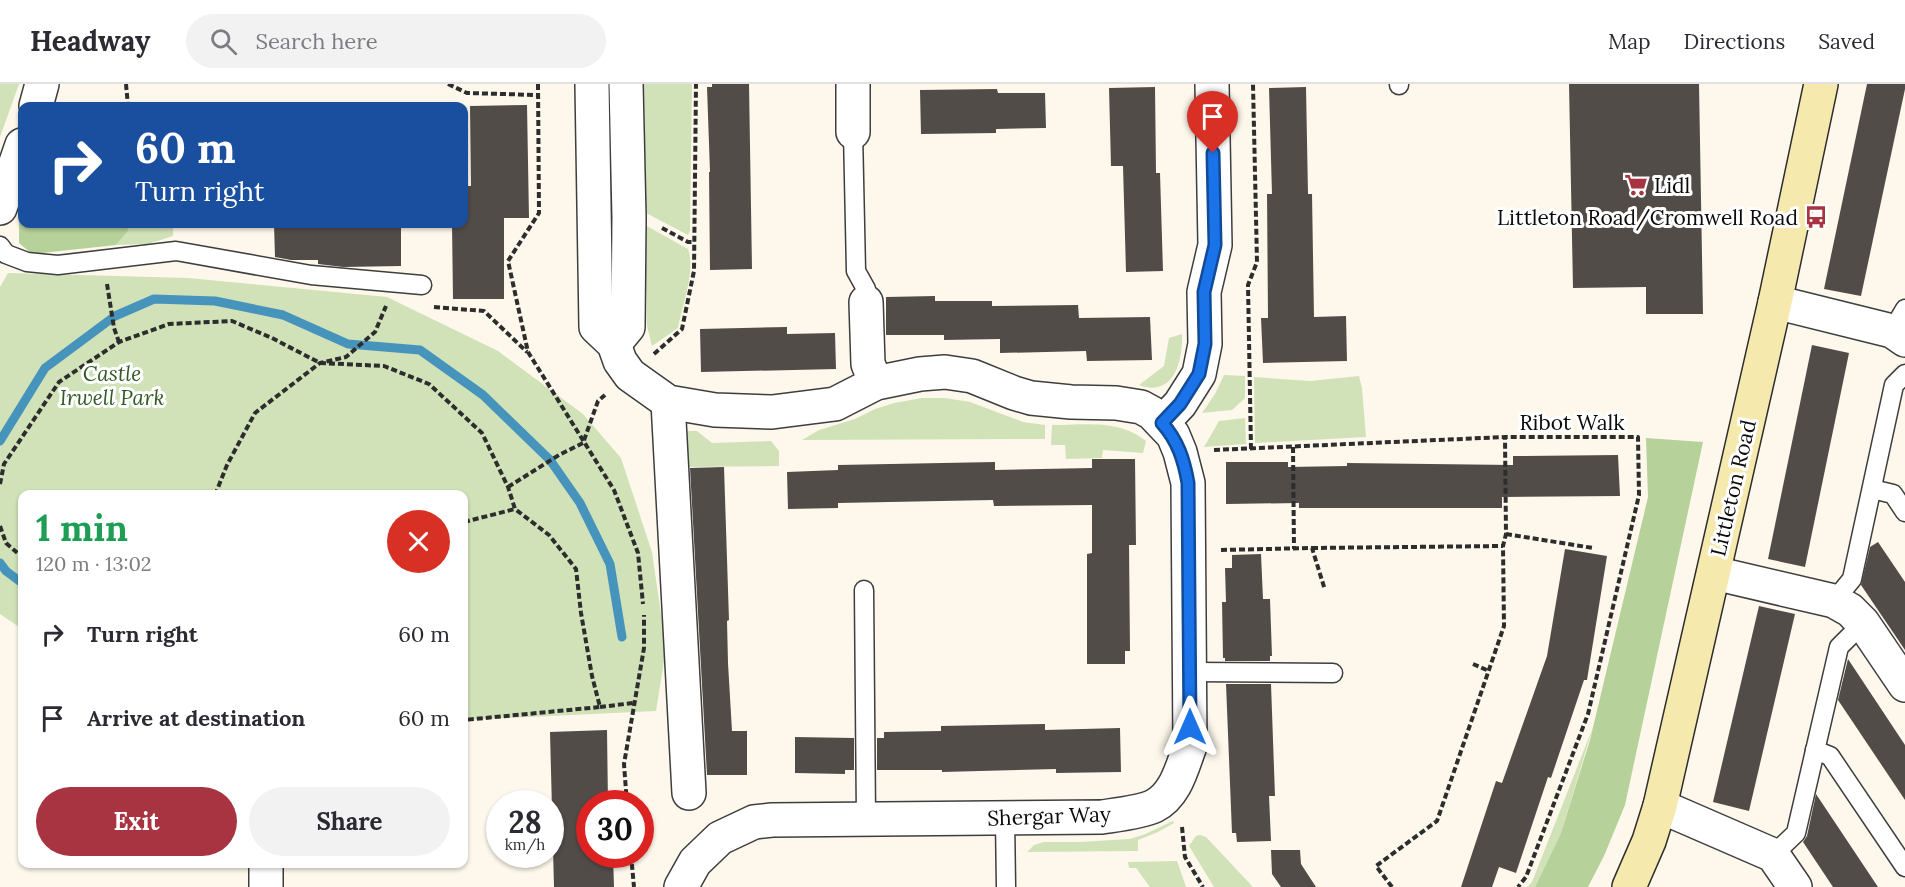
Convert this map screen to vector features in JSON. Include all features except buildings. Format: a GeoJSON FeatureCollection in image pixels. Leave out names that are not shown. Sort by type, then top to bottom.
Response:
{"type":"FeatureCollection","features":[{"type":"Feature","properties":{"kind":"street"},"geometry":{"type":"LineString","coordinates":[[37,102],[42,84]]}},
{"type":"Feature","properties":{"kind":"street"},"geometry":{"type":"LineString","coordinates":[[592,84],[596,327],[614,344],[620,361],[630,375],[668,402],[715,410],[772,412],[835,404],[876,383],[921,374],[945,372],[972,375],[1031,398],[1116,403],[1141,407],[1152,413],[1173,435],[1188,483],[1190,746],[1179,778],[1164,799]]}},
{"type":"Feature","properties":{"kind":"street"},"geometry":{"type":"LineString","coordinates":[[614,344],[628,327],[629,217],[626,84]]}},
{"type":"Feature","properties":{"kind":"street"},"geometry":{"type":"LineString","coordinates":[[853,84],[853,132]]}},
{"type":"Feature","properties":{"kind":"street"},"geometry":{"type":"LineString","coordinates":[[1162,423],[1180,404],[1199,374],[1205,344],[1204,292],[1215,245],[1212,84]]}},
{"type":"Feature","properties":{"kind":"street","name":"Littleton Road"},"geometry":{"type":"LineString","coordinates":[[1629,887],[1660,806],[1775,302],[1821,84]]}},
{"type":"Feature","properties":{"kind":"street"},"geometry":{"type":"LineString","coordinates":[[0,208],[18,156]]}},
{"type":"Feature","properties":{"kind":"street"},"geometry":{"type":"LineString","coordinates":[[866,302],[868,364],[876,383]]}},
{"type":"Feature","properties":{"kind":"street"},"geometry":{"type":"LineString","coordinates":[[1775,302],[1901,327]]}},
{"type":"Feature","properties":{"kind":"street"},"geometry":{"type":"LineString","coordinates":[[668,402],[689,793]]}},
{"type":"Feature","properties":{"kind":"street"},"geometry":{"type":"LineString","coordinates":[[1714,573],[1834,601],[1850,609],[1863,623],[1905,685]]}},
{"type":"Feature","properties":{"kind":"street","name":"Shergar Way"},"geometry":{"type":"LineString","coordinates":[[681,887],[695,862],[720,838],[754,822],[1102,817],[1152,807],[1164,799]]}},
{"type":"Feature","properties":{"kind":"street"},"geometry":{"type":"LineString","coordinates":[[1660,806],[1773,855],[1795,887]]}},
{"type":"Feature","properties":{"kind":"street"},"geometry":{"type":"LineString","coordinates":[[266,868],[266,887]]}},
{"type":"Feature","properties":{"kind":"lane"},"geometry":{"type":"LineString","coordinates":[[853,132],[856,271],[866,289],[866,302]]}},
{"type":"Feature","properties":{"kind":"lane"},"geometry":{"type":"LineString","coordinates":[[0,246],[6,254],[27,262],[58,265],[176,251],[311,275],[422,285]]}},
{"type":"Feature","properties":{"kind":"lane"},"geometry":{"type":"LineString","coordinates":[[1834,601],[1852,579],[1894,385],[1905,374]]}},
{"type":"Feature","properties":{"kind":"lane"},"geometry":{"type":"LineString","coordinates":[[1872,489],[1893,494],[1905,512]]}},
{"type":"Feature","properties":{"kind":"lane"},"geometry":{"type":"LineString","coordinates":[[864,590],[866,819]]}},
{"type":"Feature","properties":{"kind":"lane"},"geometry":{"type":"LineString","coordinates":[[1773,855],[1796,833],[1839,647],[1863,623]]}},
{"type":"Feature","properties":{"kind":"lane"},"geometry":{"type":"LineString","coordinates":[[1190,672],[1333,673]]}},
{"type":"Feature","properties":{"kind":"lane"},"geometry":{"type":"LineString","coordinates":[[1815,750],[1830,756],[1905,867]]}},
{"type":"Feature","properties":{"kind":"lane"},"geometry":{"type":"LineString","coordinates":[[1005,818],[1006,887]]}},
{"type":"Feature","properties":{"kind":"path"},"geometry":{"type":"LineString","coordinates":[[126,84],[128,102]]}},
{"type":"Feature","properties":{"kind":"path"},"geometry":{"type":"LineString","coordinates":[[448,84],[467,93],[537,95]]}},
{"type":"Feature","properties":{"kind":"path"},"geometry":{"type":"LineString","coordinates":[[538,84],[539,213],[508,261],[528,352],[614,490],[638,553],[644,609],[644,648],[624,764],[626,790]]}},
{"type":"Feature","properties":{"kind":"path"},"geometry":{"type":"LineString","coordinates":[[508,486],[583,443],[598,401],[682,329],[694,271],[696,84]]}},
{"type":"Feature","properties":{"kind":"path"},"geometry":{"type":"LineString","coordinates":[[1251,448],[1248,285],[1257,262],[1252,84]]}},
{"type":"Feature","properties":{"kind":"path"},"geometry":{"type":"LineString","coordinates":[[217,490],[227,465],[255,414],[320,363],[346,357],[375,332],[386,304]]}},
{"type":"Feature","properties":{"kind":"path"},"geometry":{"type":"LineString","coordinates":[[111,306],[114,328],[119,342]]}},
{"type":"Feature","properties":{"kind":"path"},"geometry":{"type":"LineString","coordinates":[[0,484],[4,464],[59,382],[119,342],[169,324],[232,321],[272,338],[320,363],[384,366],[429,384],[482,433],[508,486],[515,509],[549,535],[576,569],[581,613],[600,707]]}},
{"type":"Feature","properties":{"kind":"path"},"geometry":{"type":"LineString","coordinates":[[1392,887],[1377,866],[1437,821],[1504,626],[1505,437]]}},
{"type":"Feature","properties":{"kind":"path","name":"Ribot Walk"},"geometry":{"type":"LineString","coordinates":[[1180,452],[1505,437],[1638,437],[1639,495],[1588,714],[1526,877],[1518,887]]}},
{"type":"Feature","properties":{"kind":"path"},"geometry":{"type":"LineString","coordinates":[[1293,447],[1294,549]]}},
{"type":"Feature","properties":{"kind":"path"},"geometry":{"type":"LineString","coordinates":[[468,521],[515,509]]}},
{"type":"Feature","properties":{"kind":"path"},"geometry":{"type":"LineString","coordinates":[[0,526],[6,543],[18,554]]}},
{"type":"Feature","properties":{"kind":"path"},"geometry":{"type":"LineString","coordinates":[[1506,534],[1593,548]]}},
{"type":"Feature","properties":{"kind":"path"},"geometry":{"type":"LineString","coordinates":[[1189,550],[1503,546]]}},
{"type":"Feature","properties":{"kind":"path"},"geometry":{"type":"LineString","coordinates":[[1312,548],[1325,590]]}},
{"type":"Feature","properties":{"kind":"path"},"geometry":{"type":"LineString","coordinates":[[1473,664],[1489,671]]}},
{"type":"Feature","properties":{"kind":"path"},"geometry":{"type":"LineString","coordinates":[[468,720],[633,703]]}},
{"type":"Feature","properties":{"kind":"path"},"geometry":{"type":"LineString","coordinates":[[1164,799],[1182,820],[1185,857],[1203,887]]}},
{"type":"Feature","properties":{"kind":"path"},"geometry":{"type":"LineString","coordinates":[[632,868],[634,887]]}},
{"type":"Feature","properties":{"kind":"green space"},"geometry":{"type":"Polygon","coordinates":[[[0,84],[19,84],[0,137],[0,84]]]}},
{"type":"Feature","properties":{"kind":"green space"},"geometry":{"type":"Polygon","coordinates":[[[644,84],[692,85],[690,231],[688,235],[646,213],[644,84]]]}},
{"type":"Feature","properties":{"kind":"green space"},"geometry":{"type":"Polygon","coordinates":[[[645,225],[688,249],[690,257],[688,288],[678,328],[652,346],[647,326],[645,225]]]}},
{"type":"Feature","properties":{"kind":"green space"},"geometry":{"type":"Polygon","coordinates":[[[19,228],[128,228],[116,245],[32,254],[19,243],[19,228]]]}},
{"type":"Feature","properties":{"kind":"green space"},"geometry":{"type":"Polygon","coordinates":[[[128,228],[173,228],[173,236],[148,244],[116,245],[128,228]]]}},
{"type":"Feature","properties":{"kind":"green space","name":"Castle Irwell Park"},"geometry":{"type":"Polygon","coordinates":[[[8,273],[188,278],[387,297],[498,351],[583,414],[621,458],[652,552],[666,649],[656,711],[468,720],[468,490],[18,490],[18,626],[0,614],[0,287],[8,273]]]}},
{"type":"Feature","properties":{"kind":"green space"},"geometry":{"type":"Polygon","coordinates":[[[1182,334],[1181,355],[1174,374],[1168,382],[1151,388],[1139,385],[1164,366],[1169,338],[1182,334]]]}},
{"type":"Feature","properties":{"kind":"green space"},"geometry":{"type":"Polygon","coordinates":[[[1224,375],[1245,376],[1245,398],[1232,410],[1202,413],[1215,394],[1224,375]]]}},
{"type":"Feature","properties":{"kind":"green space"},"geometry":{"type":"Polygon","coordinates":[[[1359,376],[1366,437],[1255,443],[1254,377],[1310,381],[1359,376]]]}},
{"type":"Feature","properties":{"kind":"green space"},"geometry":{"type":"Polygon","coordinates":[[[922,398],[945,398],[970,402],[1023,422],[1045,425],[1045,439],[802,440],[819,430],[855,419],[875,409],[922,398]]]}},
{"type":"Feature","properties":{"kind":"green space"},"geometry":{"type":"Polygon","coordinates":[[[1245,418],[1246,444],[1204,447],[1219,421],[1245,418]]]}},
{"type":"Feature","properties":{"kind":"green space"},"geometry":{"type":"Polygon","coordinates":[[[1052,425],[1113,426],[1136,434],[1146,441],[1143,453],[1103,450],[1102,458],[1066,459],[1065,445],[1051,445],[1052,425]]]}},
{"type":"Feature","properties":{"kind":"green space"},"geometry":{"type":"Polygon","coordinates":[[[681,431],[697,431],[712,443],[771,441],[779,451],[779,466],[681,467],[681,431]]]}},
{"type":"Feature","properties":{"kind":"green space"},"geometry":{"type":"Polygon","coordinates":[[[1646,438],[1703,442],[1625,805],[1604,856],[1588,887],[1535,887],[1561,833],[1590,740],[1648,497],[1646,438]]]}},
{"type":"Feature","properties":{"kind":"green space"},"geometry":{"type":"Polygon","coordinates":[[[1593,727],[1561,833],[1535,887],[1527,887],[1532,882],[1593,727]]]}},
{"type":"Feature","properties":{"kind":"green space"},"geometry":{"type":"Polygon","coordinates":[[[1173,821],[1174,823],[1158,832],[1138,840],[1138,851],[1027,852],[1034,845],[1044,842],[1129,839],[1173,821]]]}},
{"type":"Feature","properties":{"kind":"green space"},"geometry":{"type":"Polygon","coordinates":[[[1196,836],[1206,837],[1253,887],[1214,887],[1189,846],[1196,836]]]}},
{"type":"Feature","properties":{"kind":"green space"},"geometry":{"type":"Polygon","coordinates":[[[1177,861],[1186,887],[1150,887],[1136,868],[1129,868],[1128,862],[1177,861]]]}},
{"type":"Feature","properties":{"kind":"waterway"},"geometry":{"type":"LineString","coordinates":[[0,441],[45,368],[115,316],[154,299],[215,301],[283,315],[348,344],[420,350],[483,395],[550,460],[580,503],[610,564],[622,637]]}},
{"type":"Feature","properties":{"kind":"waterway"},"geometry":{"type":"LineString","coordinates":[[0,563],[18,580]]}},
{"type":"Feature","properties":{"kind":"place","name":"Lidl"},"geometry":{"type":"Point","coordinates":[1636,185]}},
{"type":"Feature","properties":{"kind":"place","name":"Littleton Road/Cromwell Road"},"geometry":{"type":"Point","coordinates":[1816,217]}},
{"type":"Feature","properties":{"kind":"route"},"geometry":{"type":"LineString","coordinates":[[1190,727],[1188,483],[1185,467],[1173,435],[1162,423],[1180,404],[1199,374],[1205,344],[1204,292],[1215,245],[1213,153]]}}]}
